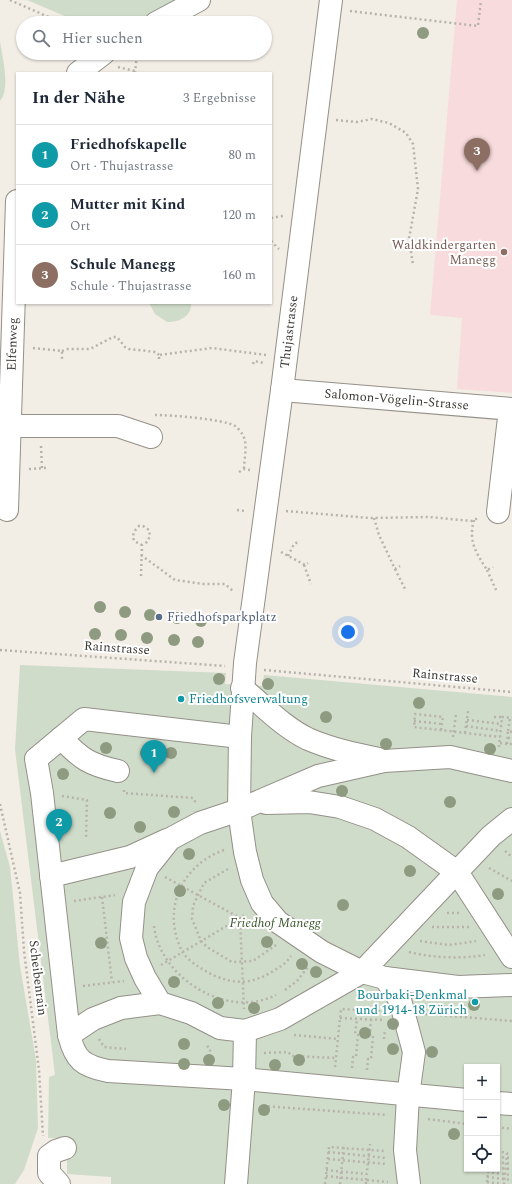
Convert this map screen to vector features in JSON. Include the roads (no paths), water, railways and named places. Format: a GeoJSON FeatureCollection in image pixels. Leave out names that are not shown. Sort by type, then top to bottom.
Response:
{"type":"FeatureCollection","features":[{"type":"Feature","properties":{"kind":"street"},"geometry":{"type":"LineString","coordinates":[[169,16],[199,0]]}},
{"type":"Feature","properties":{"kind":"street","name":"Thujastrasse"},"geometry":{"type":"LineString","coordinates":[[330,0],[282,390],[238,665],[242,688],[240,737],[246,807],[245,852],[252,880],[262,903],[278,922],[304,940],[362,972],[386,978],[458,987],[512,985]]}},
{"type":"Feature","properties":{"kind":"street"},"geometry":{"type":"LineString","coordinates":[[79,72],[95,60]]}},
{"type":"Feature","properties":{"kind":"street","name":"Elfenweg"},"geometry":{"type":"LineString","coordinates":[[7,510],[16,230]]}},
{"type":"Feature","properties":{"kind":"street","name":"Salomon-Vögelin-Strasse"},"geometry":{"type":"LineString","coordinates":[[282,390],[511,409]]}},
{"type":"Feature","properties":{"kind":"street"},"geometry":{"type":"LineString","coordinates":[[498,512],[511,409]]}},
{"type":"Feature","properties":{"kind":"street"},"geometry":{"type":"LineString","coordinates":[[10,426],[118,426],[151,437]]}},
{"type":"Feature","properties":{"kind":"street"},"geometry":{"type":"LineString","coordinates":[[242,688],[276,717],[307,738],[335,749],[384,761]]}},
{"type":"Feature","properties":{"kind":"street"},"geometry":{"type":"LineString","coordinates":[[240,737],[84,719],[36,759],[42,793],[64,988],[76,1030],[72,1049],[79,1060],[92,1068],[108,1071],[244,1079],[407,1106],[464,1100]]}},
{"type":"Feature","properties":{"kind":"street"},"geometry":{"type":"LineString","coordinates":[[61,738],[78,755],[121,778]]}},
{"type":"Feature","properties":{"kind":"street"},"geometry":{"type":"LineString","coordinates":[[51,876],[130,857],[170,839],[200,823],[246,807],[318,776],[384,761],[450,757],[504,769]]}},
{"type":"Feature","properties":{"kind":"street"},"geometry":{"type":"LineString","coordinates":[[246,807],[309,802],[340,808],[375,819],[408,837],[457,872],[512,957]]}},
{"type":"Feature","properties":{"kind":"street"},"geometry":{"type":"LineString","coordinates":[[76,1030],[121,1008],[160,1003],[190,1013],[220,1028],[251,1036],[309,1004],[362,972],[399,943],[418,913],[491,836],[512,819]]}},
{"type":"Feature","properties":{"kind":"street"},"geometry":{"type":"LineString","coordinates":[[160,1003],[145,978],[136,958],[131,938],[134,902],[138,892],[156,873],[170,839]]}},
{"type":"Feature","properties":{"kind":"street"},"geometry":{"type":"LineString","coordinates":[[386,978],[400,1000],[414,1052],[407,1106],[405,1150],[409,1184]]}},
{"type":"Feature","properties":{"kind":"street"},"geometry":{"type":"LineString","coordinates":[[236,1184],[244,1079],[251,1036]]}},
{"type":"Feature","properties":{"kind":"street"},"geometry":{"type":"LineString","coordinates":[[500,1103],[512,1104]]}},
{"type":"Feature","properties":{"kind":"street"},"geometry":{"type":"LineString","coordinates":[[57,1152],[49,1173],[59,1184]]}},
{"type":"Feature","properties":{"kind":"place","name":"Schule Manegg"},"geometry":{"type":"Point","coordinates":[477,171]}},
{"type":"Feature","properties":{"kind":"place","name":"Waldkindergarten Manegg"},"geometry":{"type":"Point","coordinates":[504,252]}},
{"type":"Feature","properties":{"kind":"place","name":"Friedhofsparkplatz"},"geometry":{"type":"Point","coordinates":[159,617]}},
{"type":"Feature","properties":{"kind":"place","name":"Friedhofsverwaltung"},"geometry":{"type":"Point","coordinates":[181,699]}},
{"type":"Feature","properties":{"kind":"place","name":"Friedhofskapelle"},"geometry":{"type":"Point","coordinates":[154,773]}},
{"type":"Feature","properties":{"kind":"place","name":"Mutter mit Kind"},"geometry":{"type":"Point","coordinates":[59,842]}},
{"type":"Feature","properties":{"kind":"place","name":"Bourbaki-Denkmal und 1914-18 Zürich"},"geometry":{"type":"Point","coordinates":[475,1002]}},
{"type":"Feature","properties":{"kind":"park label","name":"Friedhof Manegg"},"geometry":{"type":"Point","coordinates":[275,923]}}]}
